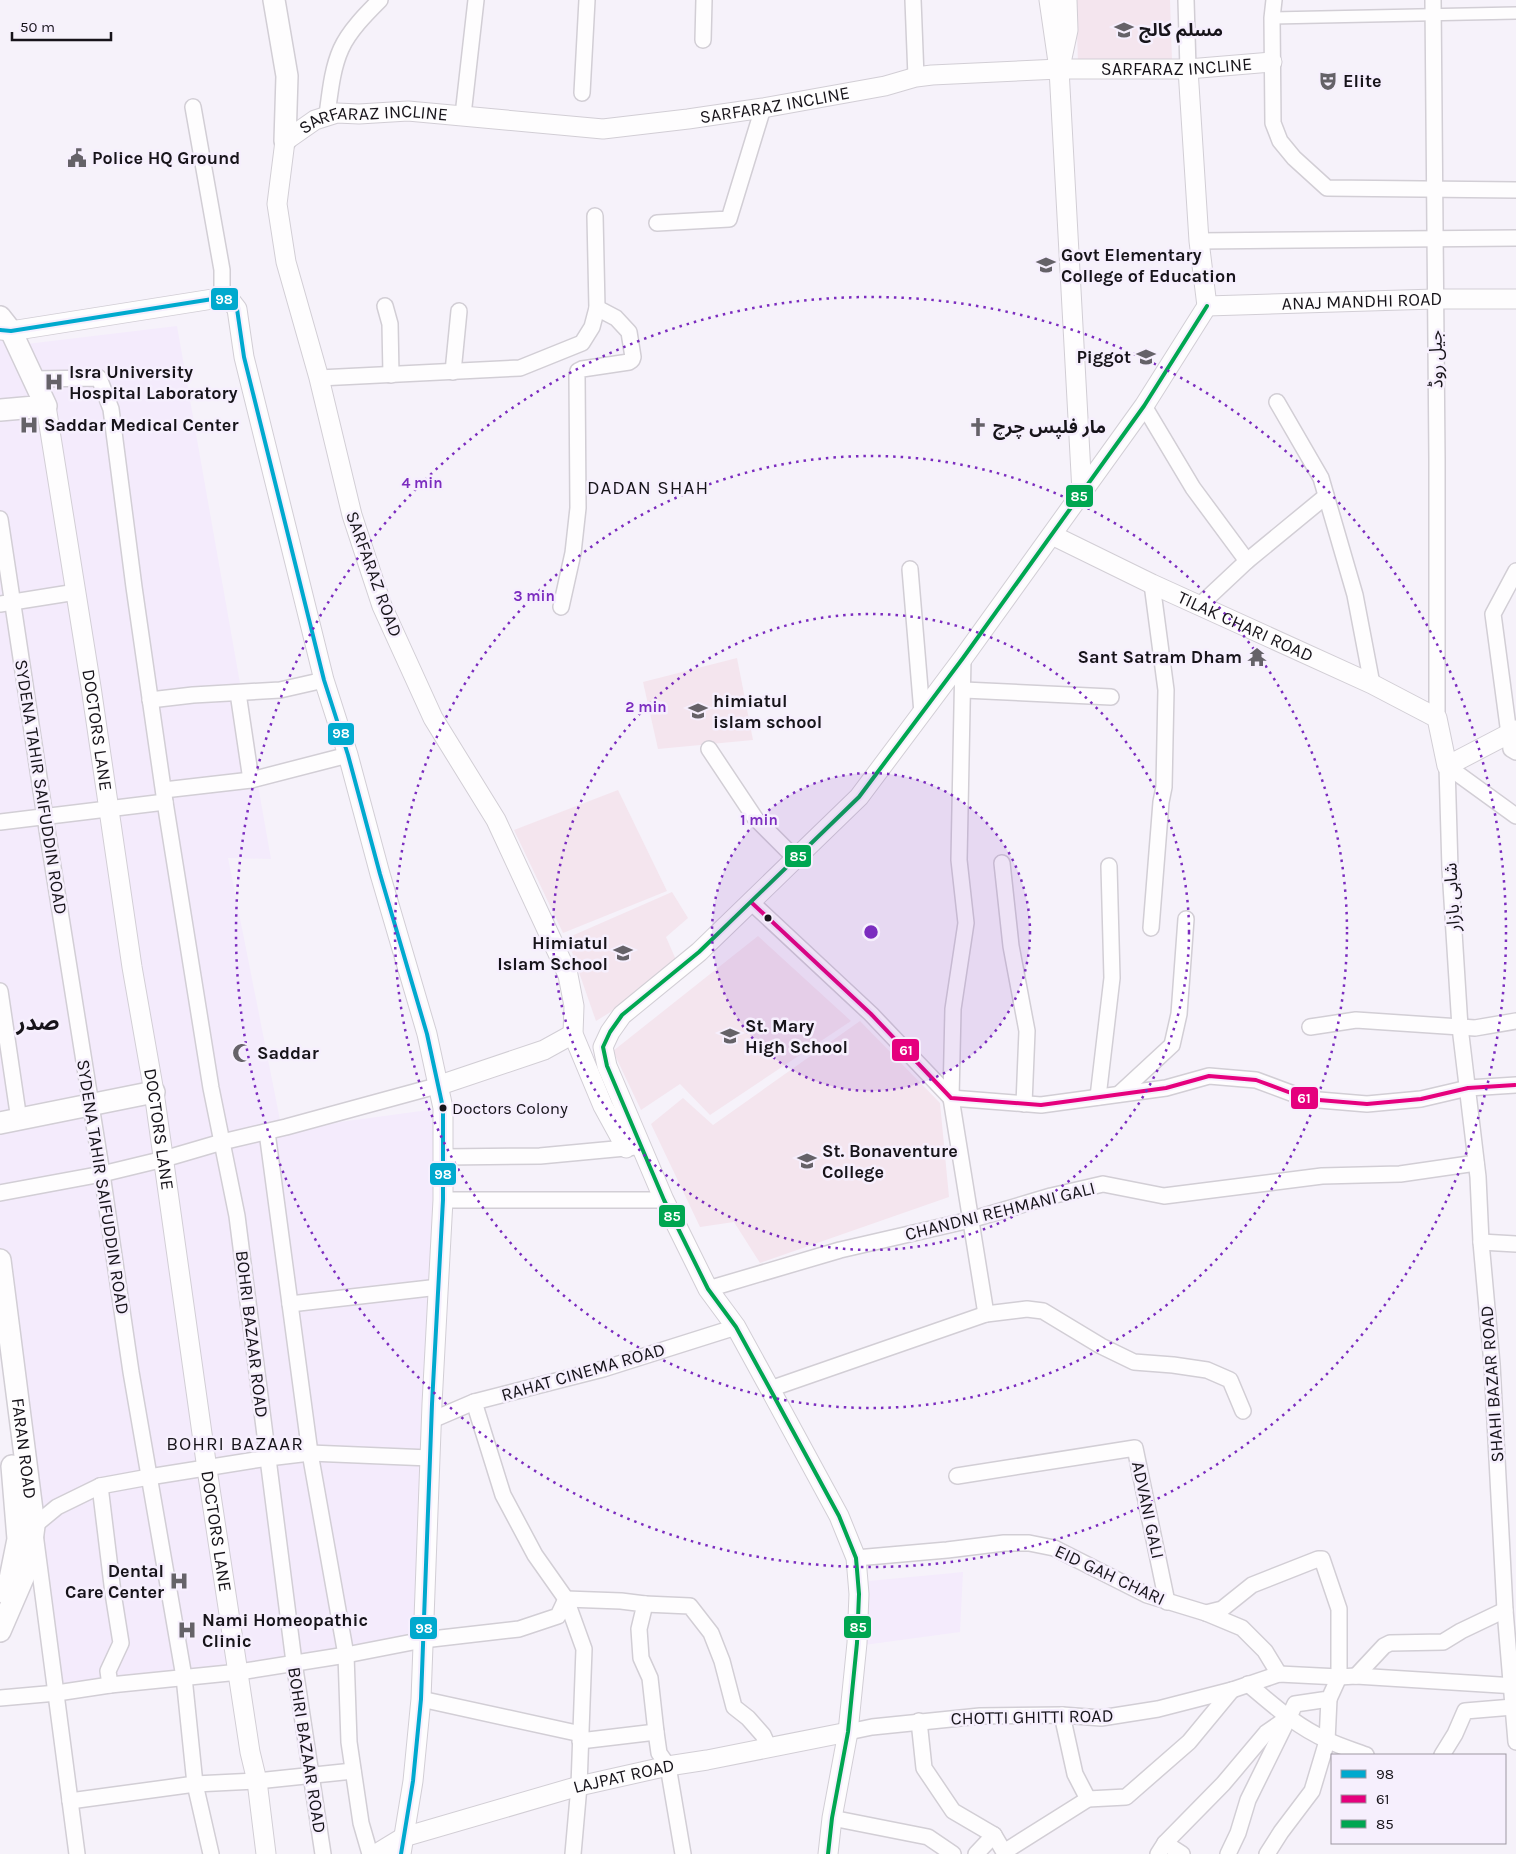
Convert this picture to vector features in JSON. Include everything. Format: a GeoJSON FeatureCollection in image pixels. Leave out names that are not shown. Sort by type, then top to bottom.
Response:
{"type":"FeatureCollection","features":[{"type":"Feature","properties":{"kind":"main road"},"geometry":{"type":"LineString","coordinates":[[274,0],[287,76],[285,141]]}},
{"type":"Feature","properties":{"kind":"main road"},"geometry":{"type":"LineString","coordinates":[[0,410],[46,406],[4,326]]}},
{"type":"Feature","properties":{"kind":"main road"},"geometry":{"type":"LineString","coordinates":[[10,1121],[154,1092]]}},
{"type":"Feature","properties":{"kind":"main road","name":"FARAN ROAD"},"geometry":{"type":"LineString","coordinates":[[0,1260],[34,1526],[29,1564],[0,1631]]}},
{"type":"Feature","properties":{"kind":"main road"},"geometry":{"type":"LineString","coordinates":[[0,1327],[5,1363],[18,1539],[11,1579],[0,1613]]}},
{"type":"Feature","properties":{"kind":"street"},"geometry":{"type":"LineString","coordinates":[[327,115],[334,74],[341,48],[362,19],[380,0]]}},
{"type":"Feature","properties":{"kind":"street"},"geometry":{"type":"LineString","coordinates":[[463,115],[476,0]]}},
{"type":"Feature","properties":{"kind":"street"},"geometry":{"type":"LineString","coordinates":[[582,94],[587,0]]}},
{"type":"Feature","properties":{"kind":"street"},"geometry":{"type":"LineString","coordinates":[[703,40],[704,0]]}},
{"type":"Feature","properties":{"kind":"street"},"geometry":{"type":"LineString","coordinates":[[913,0],[916,77]]}},
{"type":"Feature","properties":{"kind":"street"},"geometry":{"type":"LineString","coordinates":[[1049,0],[1059,69],[1082,492]]}},
{"type":"Feature","properties":{"kind":"street"},"geometry":{"type":"LineString","coordinates":[[1059,69],[1068,30],[1067,0]]}},
{"type":"Feature","properties":{"kind":"street"},"geometry":{"type":"LineString","coordinates":[[633,1147],[607,1066],[603,1047],[610,1032],[622,1015],[700,952],[859,797],[963,658],[1144,406],[1207,306],[1199,241],[1188,69],[1186,0]]}},
{"type":"Feature","properties":{"kind":"street"},"geometry":{"type":"LineString","coordinates":[[1274,0],[1272,18],[1273,123],[1280,142],[1294,158],[1327,188],[1435,191],[1516,190]]}},
{"type":"Feature","properties":{"kind":"street"},"geometry":{"type":"LineString","coordinates":[[1272,18],[1433,8],[1516,13]]}},
{"type":"Feature","properties":{"kind":"street","name":"جیل روڈ"},"geometry":{"type":"LineString","coordinates":[[1433,8],[1437,718]]}},
{"type":"Feature","properties":{"kind":"street","name":"SARFARAZ INCLINE"},"geometry":{"type":"LineString","coordinates":[[285,141],[315,120],[336,113],[359,114],[408,111],[603,129],[763,108],[885,86],[916,77],[1059,69],[1188,69],[1272,62]]}},
{"type":"Feature","properties":{"kind":"street"},"geometry":{"type":"LineString","coordinates":[[193,108],[222,270],[222,288],[219,298]]}},
{"type":"Feature","properties":{"kind":"street"},"geometry":{"type":"LineString","coordinates":[[658,223],[729,219],[763,108]]}},
{"type":"Feature","properties":{"kind":"street","name":"SARFARAZ ROAD"},"geometry":{"type":"LineString","coordinates":[[285,141],[277,204],[286,262],[319,378],[352,515],[382,606],[433,718],[496,820],[568,976],[574,1006],[573,1034]]}},
{"type":"Feature","properties":{"kind":"street"},"geometry":{"type":"LineString","coordinates":[[319,378],[520,368],[582,343],[592,327],[597,308],[595,216]]}},
{"type":"Feature","properties":{"kind":"street"},"geometry":{"type":"LineString","coordinates":[[1199,241],[1516,238]]}},
{"type":"Feature","properties":{"kind":"street"},"geometry":{"type":"LineString","coordinates":[[4,326],[219,298],[230,300],[237,309],[244,357],[324,680],[348,755],[380,874],[427,1034],[440,1086],[443,1108],[443,1200],[430,1458],[421,1698],[412,1781],[402,1846]]}},
{"type":"Feature","properties":{"kind":"street","name":"ANAJ MANDHI ROAD"},"geometry":{"type":"LineString","coordinates":[[1207,306],[1435,299],[1516,299]]}},
{"type":"Feature","properties":{"kind":"street"},"geometry":{"type":"LineString","coordinates":[[384,306],[390,324],[391,375]]}},
{"type":"Feature","properties":{"kind":"street"},"geometry":{"type":"LineString","coordinates":[[561,608],[572,553],[578,508],[578,371],[629,362],[633,357],[630,332],[616,318],[597,308]]}},
{"type":"Feature","properties":{"kind":"street"},"geometry":{"type":"LineString","coordinates":[[453,372],[459,310]]}},
{"type":"Feature","properties":{"kind":"street","name":"BOHRI BAZAAR ROAD"},"geometry":{"type":"LineString","coordinates":[[33,379],[99,378],[111,409],[164,796],[211,1088],[237,1216],[294,1662],[323,1854]]}},
{"type":"Feature","properties":{"kind":"street"},"geometry":{"type":"LineString","coordinates":[[1277,402],[1321,478],[1355,595],[1372,684]]}},
{"type":"Feature","properties":{"kind":"street","name":"DOCTORS LANE"},"geometry":{"type":"LineString","coordinates":[[46,406],[132,967],[154,1092],[207,1468],[250,1752],[257,1781],[266,1854]]}},
{"type":"Feature","properties":{"kind":"street"},"geometry":{"type":"LineString","coordinates":[[1144,406],[1193,488],[1248,561]]}},
{"type":"Feature","properties":{"kind":"street"},"geometry":{"type":"LineString","coordinates":[[1199,606],[1248,561],[1326,496]]}},
{"type":"Feature","properties":{"kind":"street","name":"SYDENA TAHIR SAIFUDDIN ROAD"},"geometry":{"type":"LineString","coordinates":[[0,519],[6,603],[45,817],[92,1104],[131,1372],[184,1677],[195,1784],[211,1854]]}},
{"type":"Feature","properties":{"kind":"street","name":"TILAK CHARI ROAD"},"geometry":{"type":"LineString","coordinates":[[1052,535],[1199,606],[1372,684],[1437,718]]}},
{"type":"Feature","properties":{"kind":"street"},"geometry":{"type":"LineString","coordinates":[[910,569],[922,713]]}},
{"type":"Feature","properties":{"kind":"street"},"geometry":{"type":"LineString","coordinates":[[1447,766],[1513,741],[1493,614],[1516,571]]}},
{"type":"Feature","properties":{"kind":"street"},"geometry":{"type":"LineString","coordinates":[[1151,928],[1161,802],[1164,786],[1166,690],[1152,584]]}},
{"type":"Feature","properties":{"kind":"street"},"geometry":{"type":"LineString","coordinates":[[6,603],[76,592]]}},
{"type":"Feature","properties":{"kind":"street"},"geometry":{"type":"LineString","coordinates":[[963,658],[964,690],[959,860],[966,923],[953,1009],[951,1098],[986,1314]]}},
{"type":"Feature","properties":{"kind":"street"},"geometry":{"type":"LineString","coordinates":[[150,700],[193,695],[280,690],[324,680]]}},
{"type":"Feature","properties":{"kind":"street"},"geometry":{"type":"LineString","coordinates":[[964,690],[1110,697]]}},
{"type":"Feature","properties":{"kind":"street"},"geometry":{"type":"LineString","coordinates":[[238,692],[251,780]]}},
{"type":"Feature","properties":{"kind":"street"},"geometry":{"type":"LineString","coordinates":[[1437,718],[1447,766],[1516,816]]}},
{"type":"Feature","properties":{"kind":"street"},"geometry":{"type":"LineString","coordinates":[[709,748],[755,818],[796,859]]}},
{"type":"Feature","properties":{"kind":"street"},"geometry":{"type":"LineString","coordinates":[[0,822],[109,809],[164,796],[251,780],[348,755]]}},
{"type":"Feature","properties":{"kind":"street","name":"شاہی بازار"},"geometry":{"type":"LineString","coordinates":[[1447,766],[1450,869],[1460,1027]]}},
{"type":"Feature","properties":{"kind":"street"},"geometry":{"type":"LineString","coordinates":[[1002,863],[1012,946],[1027,1031],[1024,1104]]}},
{"type":"Feature","properties":{"kind":"street"},"geometry":{"type":"LineString","coordinates":[[1098,1097],[1112,978],[1109,866]]}},
{"type":"Feature","properties":{"kind":"street"},"geometry":{"type":"LineString","coordinates":[[752,903],[871,1014],[951,1098],[1041,1105],[1166,1088],[1209,1076],[1256,1080],[1307,1099],[1367,1104],[1421,1099],[1468,1088],[1516,1085]]}},
{"type":"Feature","properties":{"kind":"street"},"geometry":{"type":"LineString","coordinates":[[1119,1094],[1172,1045],[1179,1014],[1186,919]]}},
{"type":"Feature","properties":{"kind":"street"},"geometry":{"type":"LineString","coordinates":[[0,991],[10,1121]]}},
{"type":"Feature","properties":{"kind":"street"},"geometry":{"type":"LineString","coordinates":[[1310,1027],[1356,1020],[1475,1028],[1516,1020]]}},
{"type":"Feature","properties":{"kind":"street","name":"SHAHI BAZAR ROAD"},"geometry":{"type":"LineString","coordinates":[[1460,1027],[1478,1177],[1481,1242],[1492,1364],[1506,1610],[1514,1686],[1516,1742]]}},
{"type":"Feature","properties":{"kind":"street"},"geometry":{"type":"LineString","coordinates":[[0,1193],[102,1174],[164,1159],[222,1142],[267,1132],[440,1086],[544,1050],[573,1034],[603,1106],[633,1147],[664,1200],[708,1289],[736,1327],[839,1516],[856,1558],[859,1594],[857,1643],[848,1732],[832,1818],[828,1854]]}},
{"type":"Feature","properties":{"kind":"street"},"geometry":{"type":"LineString","coordinates":[[267,1132],[310,1453],[346,1655],[349,1742],[353,1771],[361,1823],[370,1854]]}},
{"type":"Feature","properties":{"kind":"street"},"geometry":{"type":"LineString","coordinates":[[444,1157],[540,1156],[633,1147]]}},
{"type":"Feature","properties":{"kind":"street","name":"CHANDNI REHMANI GALI"},"geometry":{"type":"LineString","coordinates":[[708,1289],[840,1250],[970,1220],[1051,1196],[1103,1184],[1164,1196],[1322,1176],[1400,1174],[1476,1163]]}},
{"type":"Feature","properties":{"kind":"street"},"geometry":{"type":"LineString","coordinates":[[443,1200],[664,1200]]}},
{"type":"Feature","properties":{"kind":"street"},"geometry":{"type":"LineString","coordinates":[[1481,1242],[1516,1244]]}},
{"type":"Feature","properties":{"kind":"street"},"geometry":{"type":"LineString","coordinates":[[290,1304],[439,1286]]}},
{"type":"Feature","properties":{"kind":"street"},"geometry":{"type":"LineString","coordinates":[[770,1389],[986,1314],[1027,1308],[1043,1311],[1101,1346],[1134,1362],[1207,1370],[1230,1380],[1242,1411]]}},
{"type":"Feature","properties":{"kind":"street","name":"RAHAT CINEMA ROAD"},"geometry":{"type":"LineString","coordinates":[[432,1420],[474,1402],[603,1369],[736,1327]]}},
{"type":"Feature","properties":{"kind":"street"},"geometry":{"type":"LineString","coordinates":[[474,1402],[503,1495],[535,1555],[566,1600],[584,1649],[579,1786],[573,1854]]}},
{"type":"Feature","properties":{"kind":"street","name":"ADVANI GALI"},"geometry":{"type":"LineString","coordinates":[[957,1476],[1135,1448],[1167,1602]]}},
{"type":"Feature","properties":{"kind":"street"},"geometry":{"type":"LineString","coordinates":[[77,1854],[34,1526],[57,1507],[100,1486],[149,1477],[310,1453],[430,1458]]}},
{"type":"Feature","properties":{"kind":"street"},"geometry":{"type":"LineString","coordinates":[[100,1486],[121,1643],[108,1671],[110,1685]]}},
{"type":"Feature","properties":{"kind":"street","name":"EID GAH CHARI"},"geometry":{"type":"LineString","coordinates":[[856,1558],[1004,1543],[1029,1543],[1054,1548],[1147,1595],[1206,1613],[1242,1628],[1265,1651],[1280,1674]]}},
{"type":"Feature","properties":{"kind":"street"},"geometry":{"type":"LineString","coordinates":[[1206,1613],[1222,1609],[1252,1585],[1318,1559],[1322,1559],[1338,1609],[1339,1677],[1329,1699],[1327,1741],[1312,1791],[1280,1832],[1267,1854]]}},
{"type":"Feature","properties":{"kind":"street"},"geometry":{"type":"LineString","coordinates":[[566,1600],[621,1601],[690,1606],[711,1633],[722,1662],[734,1707],[748,1718],[763,1735],[769,1748]]}},
{"type":"Feature","properties":{"kind":"street"},"geometry":{"type":"LineString","coordinates":[[0,1698],[239,1672],[346,1655],[423,1640],[519,1629],[558,1616],[566,1600]]}},
{"type":"Feature","properties":{"kind":"street"},"geometry":{"type":"LineString","coordinates":[[645,1604],[639,1629],[641,1658],[650,1678],[656,1732],[660,1752],[668,1766],[683,1854]]}},
{"type":"Feature","properties":{"kind":"street"},"geometry":{"type":"LineString","coordinates":[[1356,1676],[1384,1646],[1390,1643],[1443,1642],[1461,1631],[1506,1610]]}},
{"type":"Feature","properties":{"kind":"street","name":"CHOTTI GHITTI ROAD"},"geometry":{"type":"LineString","coordinates":[[848,1732],[920,1721],[980,1716],[1101,1718],[1158,1709],[1232,1690],[1280,1674],[1356,1676],[1514,1686]]}},
{"type":"Feature","properties":{"kind":"street"},"geometry":{"type":"LineString","coordinates":[[1248,1684],[1289,1718],[1327,1741],[1363,1754]]}},
{"type":"Feature","properties":{"kind":"street"},"geometry":{"type":"LineString","coordinates":[[920,1721],[924,1768],[953,1811],[994,1835],[1004,1852],[1088,1799],[1126,1797],[1189,1742],[1232,1690]]}},
{"type":"Feature","properties":{"kind":"street"},"geometry":{"type":"LineString","coordinates":[[421,1698],[580,1737],[656,1732]]}},
{"type":"Feature","properties":{"kind":"street"},"geometry":{"type":"LineString","coordinates":[[1228,1854],[1238,1833],[1254,1787],[1295,1704],[1329,1699]]}},
{"type":"Feature","properties":{"kind":"street"},"geometry":{"type":"LineString","coordinates":[[1443,1754],[1455,1734],[1465,1710],[1514,1707]]}},
{"type":"Feature","properties":{"kind":"street"},"geometry":{"type":"LineString","coordinates":[[1062,1716],[1075,1774],[1088,1799]]}},
{"type":"Feature","properties":{"kind":"street"},"geometry":{"type":"LineString","coordinates":[[1182,1854],[1162,1848],[1223,1784],[1266,1732],[1289,1718]]}},
{"type":"Feature","properties":{"kind":"street","name":"LAJPAT ROAD"},"geometry":{"type":"LineString","coordinates":[[376,1854],[579,1786],[668,1766],[848,1732]]}},
{"type":"Feature","properties":{"kind":"street"},"geometry":{"type":"LineString","coordinates":[[70,1801],[195,1784],[257,1781],[353,1771]]}},
{"type":"Feature","properties":{"kind":"street"},"geometry":{"type":"LineString","coordinates":[[832,1818],[928,1837],[953,1854]]}},
{"type":"Feature","properties":{"kind":"street"},"geometry":{"type":"LineString","coordinates":[[976,1854],[994,1835]]}},
{"type":"Feature","properties":{"kind":"shaded area","name":"مسلم کالج"},"geometry":{"type":"Polygon","coordinates":[[[1076,0],[1170,0],[1172,60],[1078,63],[1076,0]]]}},
{"type":"Feature","properties":{"kind":"shaded area"},"geometry":{"type":"Polygon","coordinates":[[[177,326],[271,859],[228,858],[283,1135],[340,1122],[443,1108],[423,1640],[57,1693],[0,1259],[0,333],[18,345],[177,326]]]}},
{"type":"Feature","properties":{"kind":"shaded area","name":"himiatul islam school"},"geometry":{"type":"Polygon","coordinates":[[[737,658],[753,740],[658,749],[643,682],[737,658]]]}},
{"type":"Feature","properties":{"kind":"shaded area"},"geometry":{"type":"Polygon","coordinates":[[[618,790],[667,891],[563,933],[514,830],[618,790]]]}},
{"type":"Feature","properties":{"kind":"shaded area","name":"Himiatul Islam School"},"geometry":{"type":"Polygon","coordinates":[[[672,892],[688,918],[666,937],[680,969],[596,1021],[567,938],[672,892]]]}},
{"type":"Feature","properties":{"kind":"shaded area","name":"St. Mary High School"},"geometry":{"type":"Polygon","coordinates":[[[758,936],[851,1021],[710,1115],[680,1084],[641,1110],[613,1051],[758,936]]]}},
{"type":"Feature","properties":{"kind":"shaded area","name":"St. Bonaventure College"},"geometry":{"type":"Polygon","coordinates":[[[860,1021],[940,1103],[949,1197],[760,1263],[734,1222],[700,1227],[651,1124],[683,1098],[713,1125],[860,1021]]]}},
{"type":"Feature","properties":{"kind":"shaded area"},"geometry":{"type":"Polygon","coordinates":[[[963,1572],[960,1632],[864,1645],[869,1581],[963,1572]]]}},
{"type":"Feature","properties":{"kind":"transit line","name":"98"},"geometry":{"type":"LineString","coordinates":[[0,330],[11,331],[219,298],[230,300],[237,309],[244,357],[324,680],[348,755],[380,874],[427,1034],[443,1108],[443,1200],[432,1404],[421,1699],[413,1781],[401,1854]]}},
{"type":"Feature","properties":{"kind":"transit line","name":"85"},"geometry":{"type":"LineString","coordinates":[[828,1854],[832,1818],[848,1732],[857,1643],[859,1594],[856,1558],[839,1516],[736,1327],[708,1289],[664,1200],[607,1066],[603,1047],[610,1032],[622,1015],[699,952],[859,797],[963,658],[1144,406],[1207,306]]}},
{"type":"Feature","properties":{"kind":"transit line","name":"61"},"geometry":{"type":"LineString","coordinates":[[752,903],[871,1014],[951,1098],[1041,1105],[1166,1088],[1209,1076],[1256,1080],[1307,1099],[1367,1104],[1421,1099],[1468,1088],[1515,1085]]}},
{"type":"Feature","properties":{"kind":"place","name":"مسلم کالج"},"geometry":{"type":"Point","coordinates":[1124,30]}},
{"type":"Feature","properties":{"kind":"place","name":"Elite"},"geometry":{"type":"Point","coordinates":[1328,81]}},
{"type":"Feature","properties":{"kind":"place","name":"Police HQ Ground"},"geometry":{"type":"Point","coordinates":[77,158]}},
{"type":"Feature","properties":{"kind":"place","name":"Govt Elementary College of Education"},"geometry":{"type":"Point","coordinates":[1046,265]}},
{"type":"Feature","properties":{"kind":"place","name":"Piggot"},"geometry":{"type":"Point","coordinates":[1146,357]}},
{"type":"Feature","properties":{"kind":"place","name":"Isra University Hospital Laboratory"},"geometry":{"type":"Point","coordinates":[54,382]}},
{"type":"Feature","properties":{"kind":"place","name":"Saddar Medical Center"},"geometry":{"type":"Point","coordinates":[29,425]}},
{"type":"Feature","properties":{"kind":"place","name":"مار فلپس چرچ"},"geometry":{"type":"Point","coordinates":[978,427]}},
{"type":"Feature","properties":{"kind":"place","name":"Sant Satram Dham"},"geometry":{"type":"Point","coordinates":[1257,657]}},
{"type":"Feature","properties":{"kind":"place","name":"himiatul islam school"},"geometry":{"type":"Point","coordinates":[698,711]}},
{"type":"Feature","properties":{"kind":"place","name":"Himiatul Islam School"},"geometry":{"type":"Point","coordinates":[623,953]}},
{"type":"Feature","properties":{"kind":"place","name":"St. Mary High School"},"geometry":{"type":"Point","coordinates":[730,1036]}},
{"type":"Feature","properties":{"kind":"place","name":"Saddar"},"geometry":{"type":"Point","coordinates":[242,1053]}},
{"type":"Feature","properties":{"kind":"place","name":"Doctors Colony"},"geometry":{"type":"Point","coordinates":[443,1108]}},
{"type":"Feature","properties":{"kind":"place","name":"St. Bonaventure College"},"geometry":{"type":"Point","coordinates":[807,1161]}},
{"type":"Feature","properties":{"kind":"place","name":"Dental Care Center"},"geometry":{"type":"Point","coordinates":[179,1581]}},
{"type":"Feature","properties":{"kind":"place","name":"Nami Homeopathic Clinic"},"geometry":{"type":"Point","coordinates":[187,1630]}},
{"type":"Feature","properties":{"kind":"district","name":"DADAN SHAH"},"geometry":{"type":"Point","coordinates":[648,488]}},
{"type":"Feature","properties":{"kind":"district","name":"صدر"},"geometry":{"type":"Point","coordinates":[38,1023]}},
{"type":"Feature","properties":{"kind":"district","name":"BOHRI BAZAAR"},"geometry":{"type":"Point","coordinates":[235,1444]}}]}
